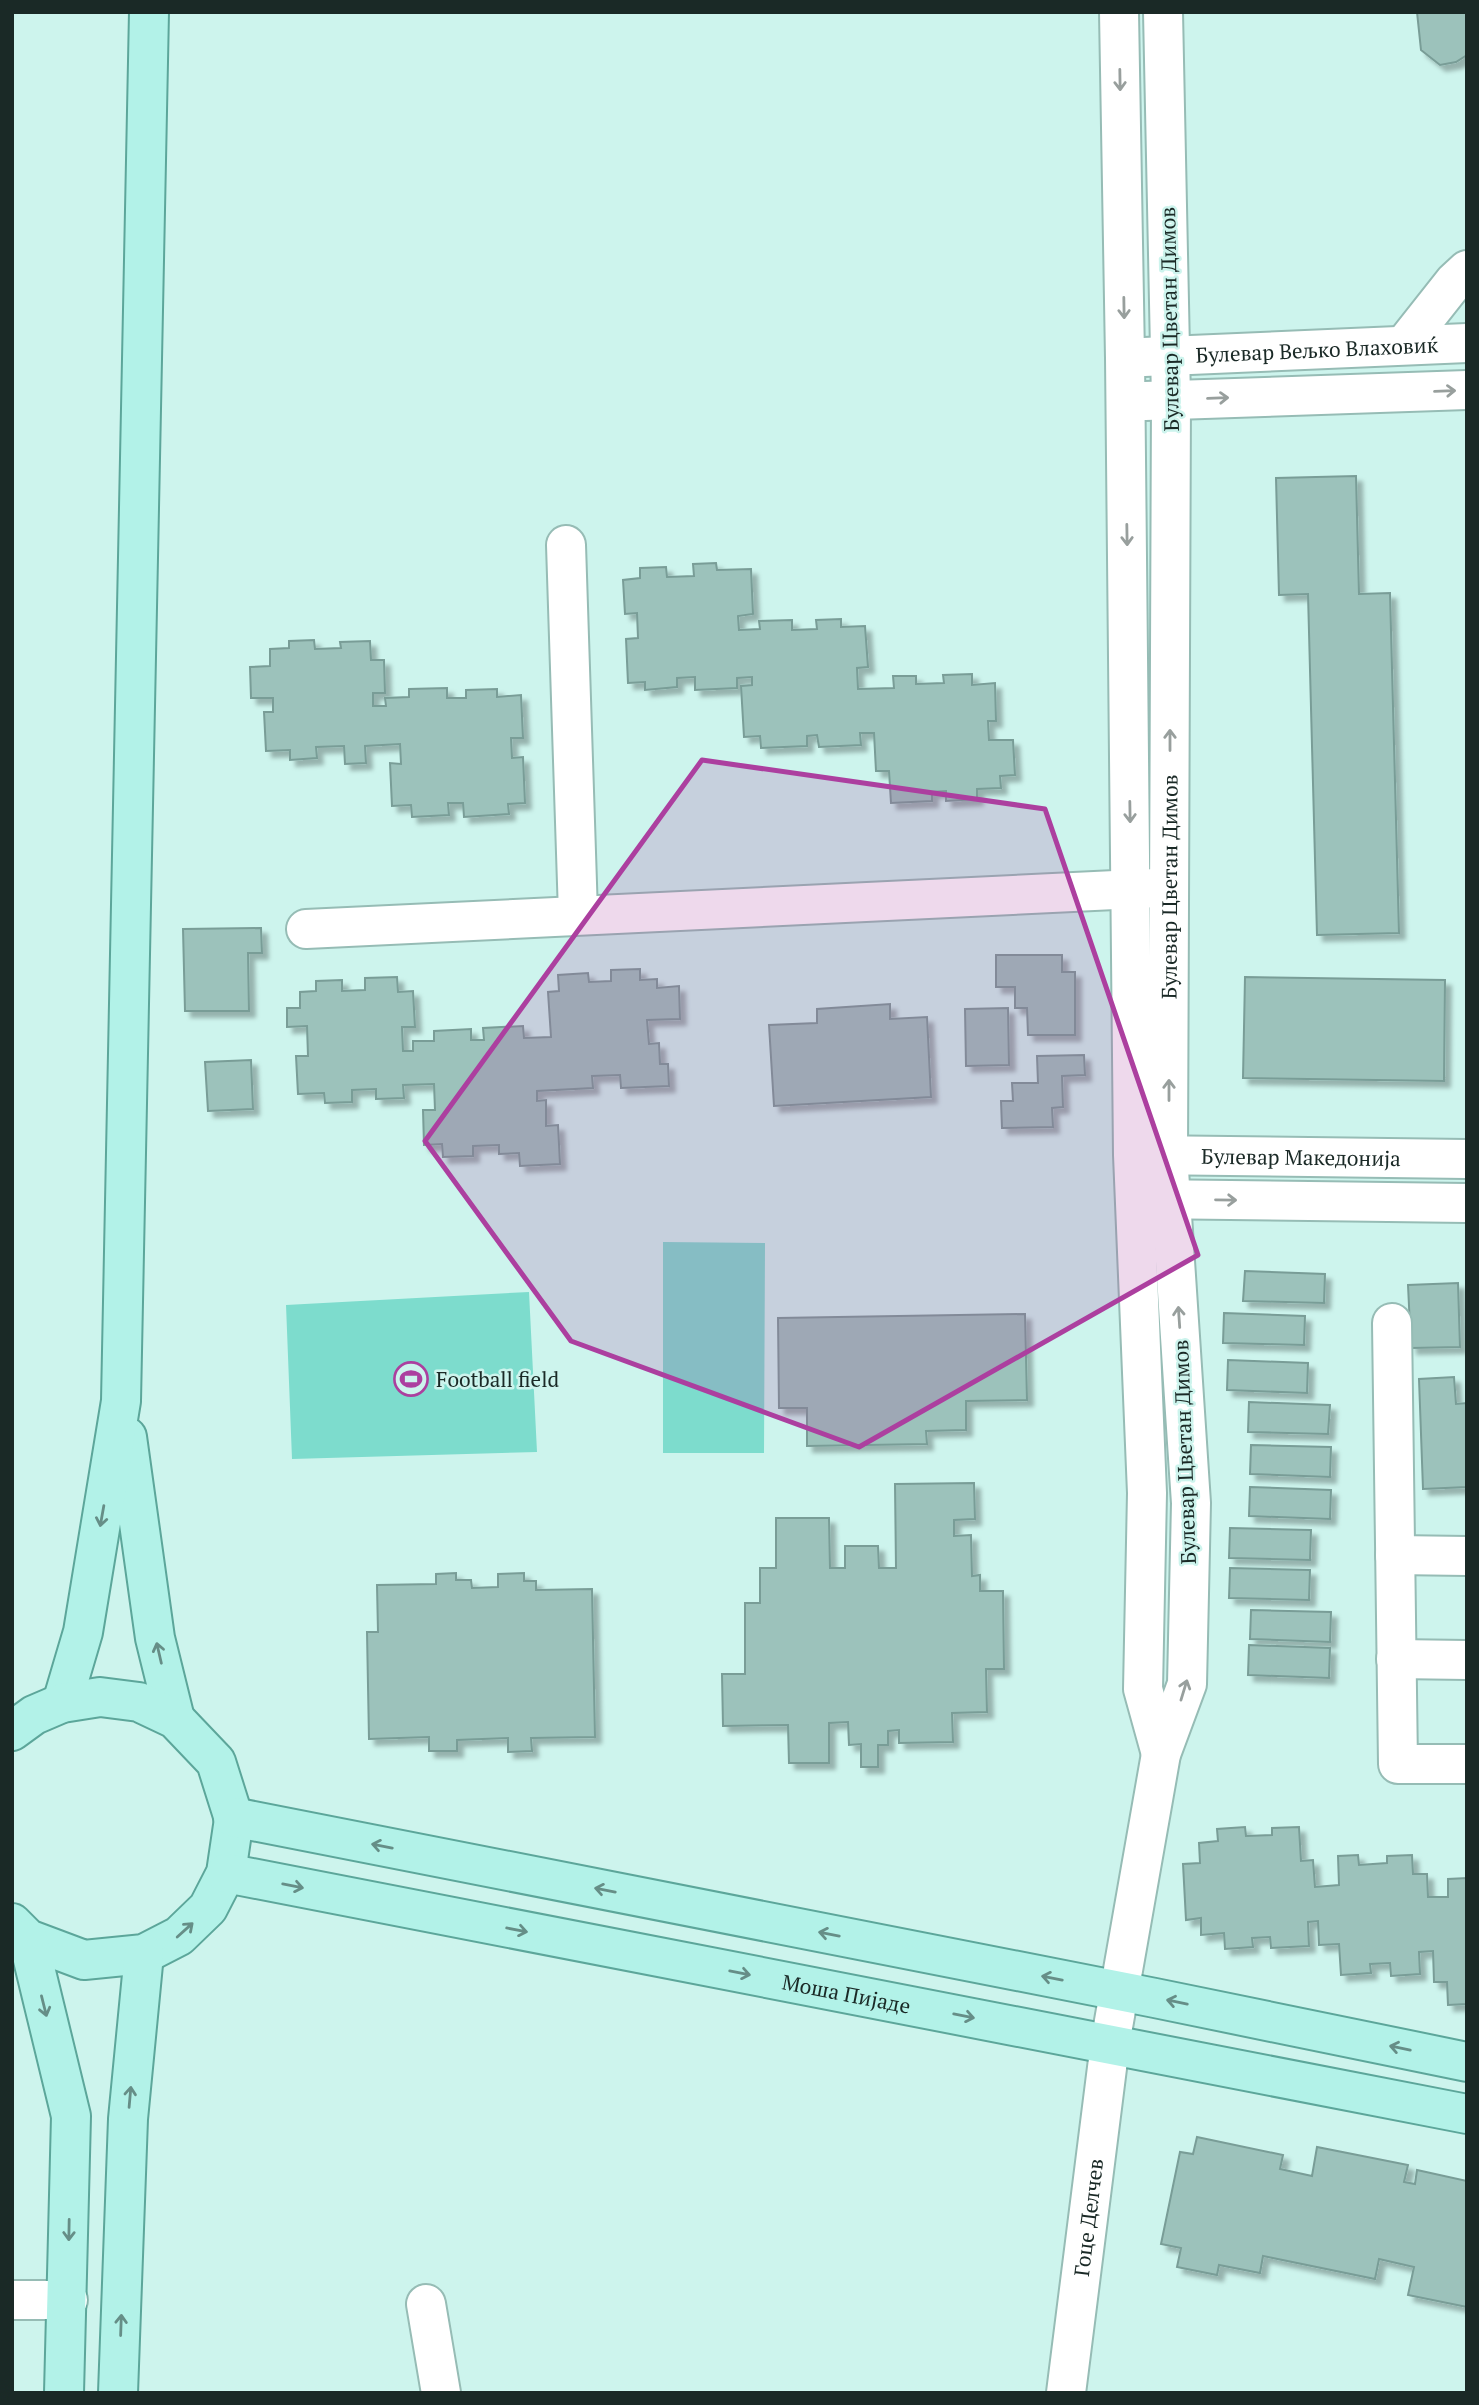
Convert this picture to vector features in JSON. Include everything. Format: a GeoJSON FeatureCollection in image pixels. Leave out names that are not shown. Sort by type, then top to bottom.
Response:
{"type":"FeatureCollection","features":[{"type":"Feature","properties":{"kind":"main road"},"geometry":{"type":"LineString","coordinates":[[62,1703],[83,1632],[121,1401],[149,12]]}},
{"type":"Feature","properties":{"kind":"main road"},"geometry":{"type":"LineString","coordinates":[[121,1401],[155,1638],[175,1719]]}},
{"type":"Feature","properties":{"kind":"main road"},"geometry":{"type":"LineString","coordinates":[[12,1731],[34,1715],[62,1703],[100,1697],[139,1702],[175,1719],[216,1762],[233,1817],[226,1874],[208,1908],[180,1936],[144,1954],[84,1960],[20,1931]]}},
{"type":"Feature","properties":{"kind":"main road"},"geometry":{"type":"LineString","coordinates":[[233,1817],[1467,2062]]}},
{"type":"Feature","properties":{"kind":"main road","name":"Моша Пијаде"},"geometry":{"type":"LineString","coordinates":[[226,1874],[1467,2114]]}},
{"type":"Feature","properties":{"kind":"main road"},"geometry":{"type":"LineString","coordinates":[[20,1931],[71,2116],[64,2393]]}},
{"type":"Feature","properties":{"kind":"main road"},"geometry":{"type":"LineString","coordinates":[[118,2393],[128,2119],[144,1954]]}},
{"type":"Feature","properties":{"kind":"street","name":"Булевар Цветан Димов"},"geometry":{"type":"LineString","coordinates":[[1119,12],[1130,890],[1151,1155],[1152,1199],[1143,1689],[1161,1754],[1119,1991]]}},
{"type":"Feature","properties":{"kind":"street","name":"Булевар Цветан Димов"},"geometry":{"type":"LineString","coordinates":[[1151,1155],[1169,888],[1171,399],[1163,12]]}},
{"type":"Feature","properties":{"kind":"street"},"geometry":{"type":"LineString","coordinates":[[1405,344],[1454,282],[1467,270]]}},
{"type":"Feature","properties":{"kind":"street","name":"Булевар Вељко Влаховиќ"},"geometry":{"type":"LineString","coordinates":[[1125,358],[1467,343]]}},
{"type":"Feature","properties":{"kind":"street","name":"Булевар Вељко Влаховиќ"},"geometry":{"type":"LineString","coordinates":[[1125,402],[1467,390]]}},
{"type":"Feature","properties":{"kind":"street"},"geometry":{"type":"LineString","coordinates":[[566,545],[578,914]]}},
{"type":"Feature","properties":{"kind":"street"},"geometry":{"type":"LineString","coordinates":[[306,929],[1169,888]]}},
{"type":"Feature","properties":{"kind":"street","name":"Булевар Македонија"},"geometry":{"type":"LineString","coordinates":[[1151,1155],[1467,1159]]}},
{"type":"Feature","properties":{"kind":"street","name":"Булевар Македонија"},"geometry":{"type":"LineString","coordinates":[[1152,1199],[1467,1203]]}},
{"type":"Feature","properties":{"kind":"street"},"geometry":{"type":"LineString","coordinates":[[1392,1323],[1398,1764],[1467,1764]]}},
{"type":"Feature","properties":{"kind":"street"},"geometry":{"type":"LineString","coordinates":[[1395,1555],[1467,1556]]}},
{"type":"Feature","properties":{"kind":"street"},"geometry":{"type":"LineString","coordinates":[[1396,1659],[1467,1660]]}},
{"type":"Feature","properties":{"kind":"street","name":"Гоце Делчев"},"geometry":{"type":"LineString","coordinates":[[1066,2393],[1119,1991]]}},
{"type":"Feature","properties":{"kind":"street"},"geometry":{"type":"LineString","coordinates":[[12,2300],[68,2300]]}},
{"type":"Feature","properties":{"kind":"street"},"geometry":{"type":"LineString","coordinates":[[426,2304],[441,2393]]}},
{"type":"Feature","properties":{"kind":"highlighted area"},"geometry":{"type":"Polygon","coordinates":[[[702,760],[1045,809],[1198,1255],[859,1447],[571,1341],[425,1141],[702,760]]]}},
{"type":"Feature","properties":{"kind":"green space"},"geometry":{"type":"Polygon","coordinates":[[[663,1242],[765,1243],[764,1453],[663,1453],[663,1242]]]}},
{"type":"Feature","properties":{"kind":"green space","name":"Football field"},"geometry":{"type":"Polygon","coordinates":[[[529,1292],[537,1452],[292,1459],[286,1305],[529,1292]]]}},
{"type":"Feature","properties":{"kind":"building"},"geometry":{"type":"Polygon","coordinates":[[[1417,12],[1467,12],[1467,55],[1456,62],[1440,65],[1421,50],[1417,12]]]}},
{"type":"Feature","properties":{"kind":"building"},"geometry":{"type":"Polygon","coordinates":[[[1356,476],[1359,594],[1390,593],[1399,933],[1317,935],[1308,594],[1279,595],[1276,478],[1356,476]]]}},
{"type":"Feature","properties":{"kind":"building"},"geometry":{"type":"Polygon","coordinates":[[[716,563],[717,570],[751,569],[753,614],[738,616],[739,630],[760,629],[759,621],[792,620],[792,630],[817,629],[816,620],[841,619],[841,627],[865,626],[868,667],[857,668],[858,689],[894,688],[893,676],[916,676],[916,684],[944,683],[943,675],[972,674],[972,685],[995,683],[996,721],[988,721],[989,740],[1013,740],[1015,775],[1000,776],[1001,788],[977,789],[977,799],[946,801],[946,791],[932,792],[932,801],[891,803],[889,771],[876,771],[874,733],[860,733],[861,745],[819,747],[817,735],[807,736],[807,746],[761,748],[760,736],[744,737],[741,686],[752,685],[752,677],[737,678],[737,688],[695,690],[695,677],[677,678],[677,687],[645,690],[645,682],[628,683],[626,639],[638,638],[637,613],[625,614],[623,580],[640,578],[640,568],[666,567],[667,577],[694,576],[693,564],[716,563]]]}},
{"type":"Feature","properties":{"kind":"building"},"geometry":{"type":"Polygon","coordinates":[[[314,640],[315,649],[341,648],[340,642],[370,641],[371,660],[384,660],[385,693],[373,693],[373,706],[386,706],[385,698],[409,697],[409,689],[447,688],[447,698],[466,698],[466,690],[497,689],[497,697],[521,695],[523,738],[511,738],[512,758],[523,757],[525,803],[508,804],[509,814],[464,817],[463,803],[448,803],[449,815],[412,817],[411,805],[392,806],[390,763],[401,764],[400,744],[365,746],[366,763],[345,764],[344,746],[316,747],[317,758],[290,760],[290,750],[266,751],[264,712],[273,712],[273,698],[251,698],[250,667],[270,666],[270,649],[289,648],[289,641],[314,640]]]}},
{"type":"Feature","properties":{"kind":"building"},"geometry":{"type":"Polygon","coordinates":[[[261,928],[262,953],[248,953],[249,1011],[185,1011],[183,929],[261,928]]]}},
{"type":"Feature","properties":{"kind":"building"},"geometry":{"type":"Polygon","coordinates":[[[996,955],[1062,955],[1062,972],[1075,972],[1075,1035],[1028,1035],[1027,1008],[1015,1008],[1015,987],[996,987],[996,955]]]}},
{"type":"Feature","properties":{"kind":"building"},"geometry":{"type":"Polygon","coordinates":[[[640,969],[640,980],[657,979],[657,988],[679,986],[680,1019],[647,1020],[649,1044],[659,1043],[660,1064],[668,1064],[669,1086],[621,1088],[620,1075],[592,1076],[593,1088],[537,1091],[537,1101],[546,1100],[546,1126],[558,1125],[560,1164],[520,1166],[519,1153],[499,1154],[499,1145],[473,1146],[473,1156],[443,1157],[442,1144],[424,1145],[423,1110],[435,1110],[434,1084],[403,1085],[404,1098],[376,1099],[376,1089],[352,1090],[352,1102],[325,1103],[324,1093],[298,1094],[296,1056],[308,1056],[307,1026],[287,1027],[287,1008],[300,1008],[300,992],[316,991],[316,981],[342,980],[342,991],[365,990],[365,978],[397,977],[398,992],[413,991],[415,1027],[402,1027],[403,1051],[413,1051],[413,1041],[434,1041],[434,1031],[471,1029],[471,1040],[484,1040],[483,1028],[523,1026],[524,1038],[551,1037],[548,992],[559,991],[558,975],[588,973],[589,982],[611,981],[611,970],[640,969]]]}},
{"type":"Feature","properties":{"kind":"building"},"geometry":{"type":"Polygon","coordinates":[[[1245,977],[1445,980],[1444,1081],[1243,1078],[1245,977]]]}},
{"type":"Feature","properties":{"kind":"building"},"geometry":{"type":"Polygon","coordinates":[[[890,1004],[890,1019],[927,1017],[931,1097],[774,1106],[769,1025],[817,1023],[817,1009],[890,1004]]]}},
{"type":"Feature","properties":{"kind":"building"},"geometry":{"type":"Polygon","coordinates":[[[1008,1008],[1009,1065],[966,1066],[965,1009],[1008,1008]]]}},
{"type":"Feature","properties":{"kind":"building"},"geometry":{"type":"Polygon","coordinates":[[[1084,1055],[1085,1075],[1062,1076],[1063,1107],[1052,1108],[1053,1127],[1002,1128],[1001,1101],[1013,1101],[1012,1083],[1038,1083],[1037,1056],[1084,1055]]]}},
{"type":"Feature","properties":{"kind":"building"},"geometry":{"type":"Polygon","coordinates":[[[251,1060],[253,1109],[208,1111],[205,1062],[251,1060]]]}},
{"type":"Feature","properties":{"kind":"building"},"geometry":{"type":"Polygon","coordinates":[[[1245,1271],[1325,1274],[1324,1303],[1243,1301],[1245,1271]]]}},
{"type":"Feature","properties":{"kind":"building"},"geometry":{"type":"Polygon","coordinates":[[[1458,1283],[1460,1347],[1411,1348],[1408,1285],[1458,1283]]]}},
{"type":"Feature","properties":{"kind":"building"},"geometry":{"type":"Polygon","coordinates":[[[1224,1313],[1305,1316],[1304,1345],[1223,1343],[1224,1313]]]}},
{"type":"Feature","properties":{"kind":"building"},"geometry":{"type":"Polygon","coordinates":[[[1025,1314],[1027,1400],[966,1401],[966,1430],[926,1431],[927,1444],[807,1446],[807,1408],[779,1408],[778,1318],[1025,1314]]]}},
{"type":"Feature","properties":{"kind":"building"},"geometry":{"type":"Polygon","coordinates":[[[1228,1360],[1308,1363],[1307,1393],[1227,1390],[1228,1360]]]}},
{"type":"Feature","properties":{"kind":"building"},"geometry":{"type":"Polygon","coordinates":[[[1454,1377],[1456,1404],[1467,1403],[1467,1487],[1423,1489],[1419,1379],[1454,1377]]]}},
{"type":"Feature","properties":{"kind":"building"},"geometry":{"type":"Polygon","coordinates":[[[1249,1402],[1330,1405],[1328,1434],[1248,1432],[1249,1402]]]}},
{"type":"Feature","properties":{"kind":"building"},"geometry":{"type":"Polygon","coordinates":[[[1251,1445],[1331,1447],[1330,1477],[1250,1474],[1251,1445]]]}},
{"type":"Feature","properties":{"kind":"building"},"geometry":{"type":"Polygon","coordinates":[[[974,1483],[975,1519],[954,1520],[954,1536],[971,1535],[972,1576],[980,1575],[980,1591],[1003,1591],[1004,1669],[986,1669],[987,1712],[952,1713],[953,1742],[899,1743],[899,1730],[888,1731],[888,1745],[878,1745],[878,1767],[861,1767],[861,1744],[849,1745],[848,1722],[829,1723],[829,1763],[789,1763],[788,1725],[723,1726],[722,1674],[745,1674],[745,1603],[760,1603],[760,1568],[776,1568],[776,1518],[829,1518],[830,1568],[845,1568],[845,1546],[878,1546],[879,1568],[896,1568],[895,1484],[974,1483]]]}},
{"type":"Feature","properties":{"kind":"building"},"geometry":{"type":"Polygon","coordinates":[[[1250,1487],[1331,1490],[1330,1519],[1249,1516],[1250,1487]]]}},
{"type":"Feature","properties":{"kind":"building"},"geometry":{"type":"Polygon","coordinates":[[[1230,1528],[1311,1530],[1310,1560],[1229,1558],[1230,1528]]]}},
{"type":"Feature","properties":{"kind":"building"},"geometry":{"type":"Polygon","coordinates":[[[1230,1568],[1310,1570],[1309,1600],[1229,1598],[1230,1568]]]}},
{"type":"Feature","properties":{"kind":"building"},"geometry":{"type":"Polygon","coordinates":[[[456,1573],[456,1580],[471,1580],[472,1588],[498,1587],[498,1574],[524,1573],[524,1581],[536,1581],[536,1590],[592,1589],[595,1737],[531,1738],[532,1751],[508,1752],[508,1738],[457,1740],[457,1751],[429,1751],[429,1737],[369,1739],[367,1632],[378,1632],[377,1585],[436,1584],[436,1574],[456,1573]]]}},
{"type":"Feature","properties":{"kind":"building"},"geometry":{"type":"Polygon","coordinates":[[[1251,1610],[1331,1612],[1330,1642],[1250,1639],[1251,1610]]]}},
{"type":"Feature","properties":{"kind":"building"},"geometry":{"type":"Polygon","coordinates":[[[1249,1645],[1330,1648],[1329,1678],[1248,1675],[1249,1645]]]}},
{"type":"Feature","properties":{"kind":"building"},"geometry":{"type":"Polygon","coordinates":[[[1245,1827],[1246,1836],[1272,1835],[1272,1828],[1299,1827],[1301,1861],[1313,1860],[1315,1887],[1339,1885],[1338,1856],[1358,1855],[1359,1865],[1387,1863],[1387,1856],[1412,1855],[1413,1874],[1427,1874],[1428,1897],[1448,1897],[1448,1879],[1467,1878],[1467,2004],[1448,2005],[1447,1982],[1434,1982],[1433,1951],[1419,1952],[1420,1974],[1391,1976],[1390,1963],[1370,1964],[1371,1973],[1341,1975],[1339,1944],[1319,1945],[1318,1921],[1308,1922],[1309,1946],[1271,1948],[1270,1937],[1252,1938],[1253,1947],[1225,1949],[1224,1933],[1201,1935],[1201,1918],[1186,1920],[1183,1864],[1200,1863],[1199,1843],[1218,1841],[1217,1829],[1245,1827]]]}},
{"type":"Feature","properties":{"kind":"building"},"geometry":{"type":"Polygon","coordinates":[[[1197,2137],[1283,2155],[1280,2169],[1312,2176],[1317,2147],[1408,2165],[1404,2182],[1415,2184],[1417,2170],[1467,2181],[1467,2307],[1408,2295],[1414,2267],[1379,2259],[1375,2279],[1263,2256],[1260,2273],[1219,2265],[1217,2275],[1177,2267],[1181,2248],[1161,2244],[1180,2152],[1193,2154],[1197,2137]]]}},
{"type":"Feature","properties":{"kind":"place","name":"Football field"},"geometry":{"type":"Point","coordinates":[411,1379]}}]}
